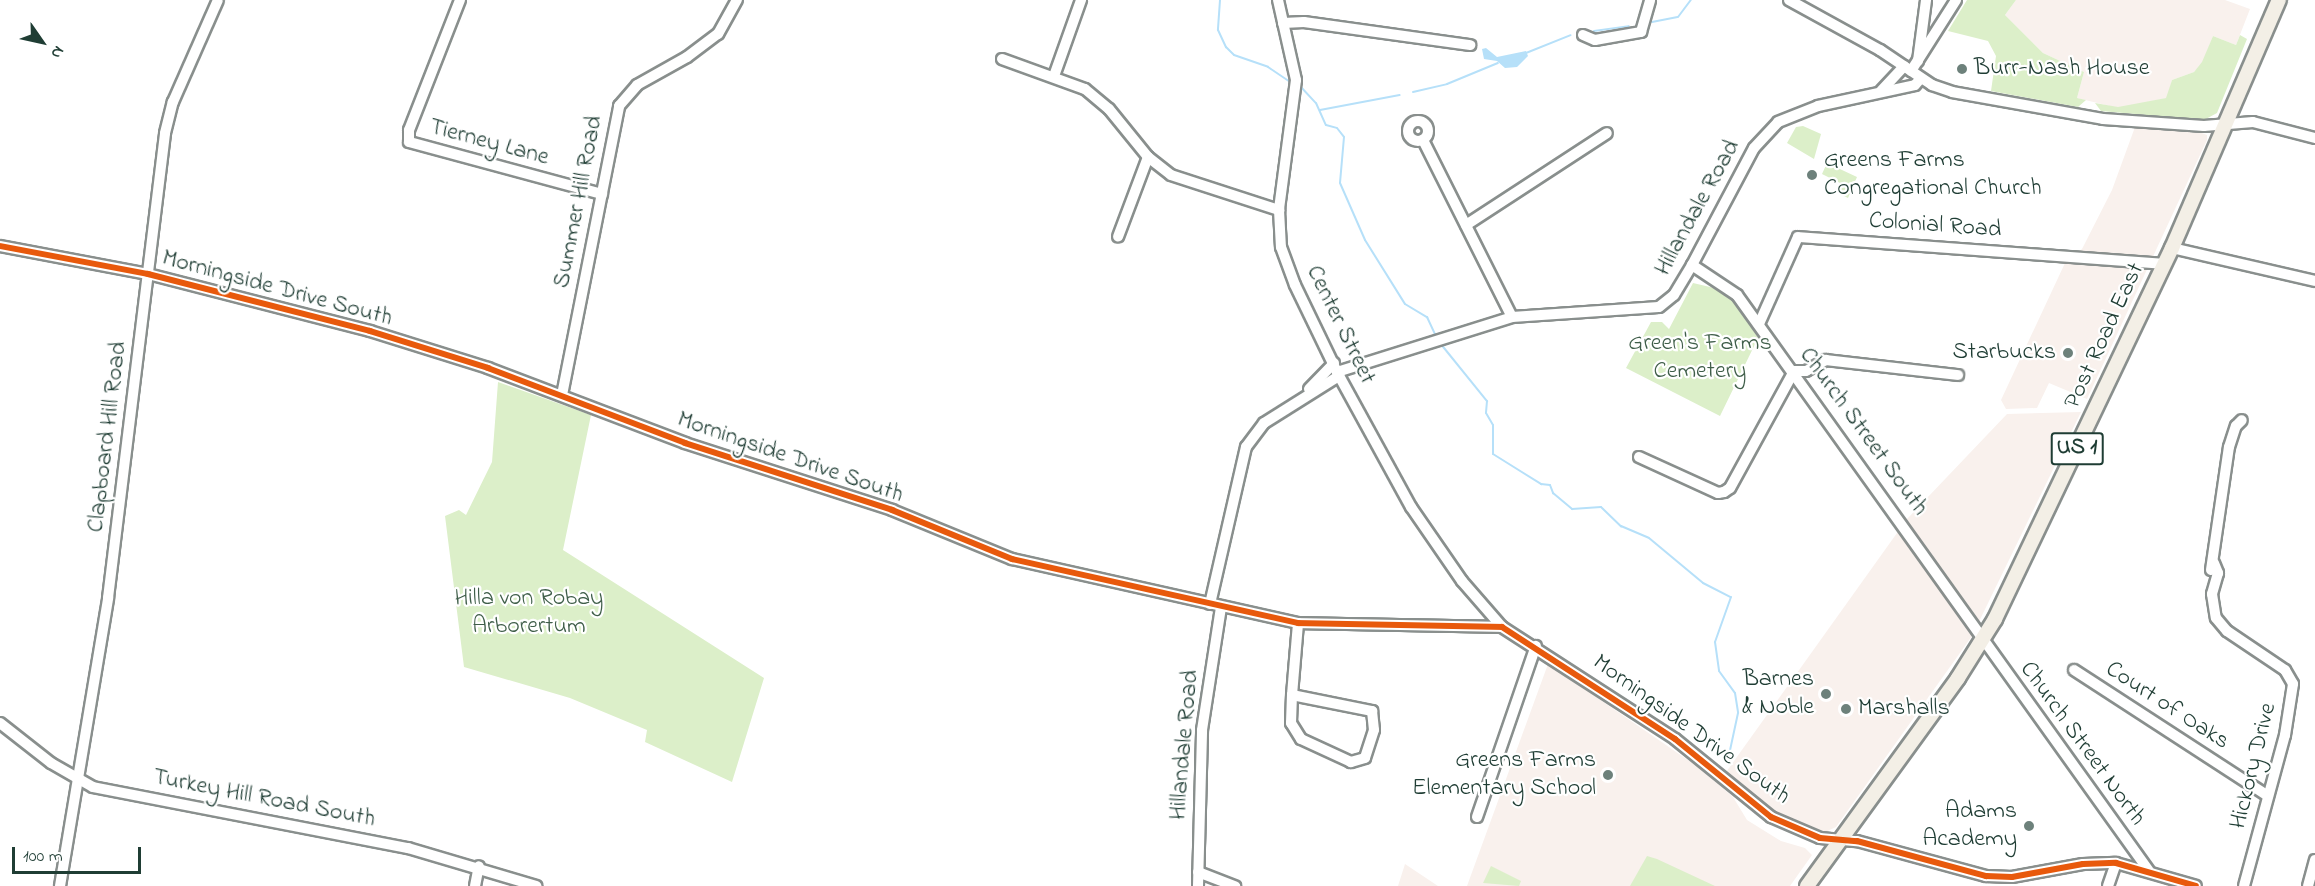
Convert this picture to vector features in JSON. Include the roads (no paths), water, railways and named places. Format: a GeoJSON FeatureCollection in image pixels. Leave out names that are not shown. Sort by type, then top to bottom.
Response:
{"type":"FeatureCollection","features":[{"type":"Feature","properties":{"kind":"main road","name":"Post Road East"},"geometry":{"type":"LineString","coordinates":[[1807,886],[1983,640],[2172,248],[2279,0]]}},
{"type":"Feature","properties":{"kind":"street","name":"Clapboard Hill Road"},"geometry":{"type":"LineString","coordinates":[[60,886],[108,598],[169,116],[218,0]]}},
{"type":"Feature","properties":{"kind":"street","name":"Tierney Lane"},"geometry":{"type":"LineString","coordinates":[[460,0],[409,130],[409,142],[602,194]]}},
{"type":"Feature","properties":{"kind":"street","name":"Summer Hill Road"},"geometry":{"type":"LineString","coordinates":[[562,395],[619,106],[637,85],[687,57],[718,34],[738,0]]}},
{"type":"Feature","properties":{"kind":"street"},"geometry":{"type":"LineString","coordinates":[[1054,76],[1081,0]]}},
{"type":"Feature","properties":{"kind":"street","name":"Center Street"},"geometry":{"type":"LineString","coordinates":[[1278,0],[1296,85],[1279,210],[1281,247],[1295,285],[1336,370],[1411,507],[1462,581],[1502,627]]}},
{"type":"Feature","properties":{"kind":"street"},"geometry":{"type":"LineString","coordinates":[[1583,35],[1595,40],[1641,32],[1650,0]]}},
{"type":"Feature","properties":{"kind":"street"},"geometry":{"type":"LineString","coordinates":[[1789,0],[1912,72],[1952,92],[2102,118],[2191,126],[2253,122],[2315,138]]}},
{"type":"Feature","properties":{"kind":"street"},"geometry":{"type":"LineString","coordinates":[[1918,61],[1926,0]]}},
{"type":"Feature","properties":{"kind":"street"},"geometry":{"type":"LineString","coordinates":[[1881,91],[1912,72],[1956,0]]}},
{"type":"Feature","properties":{"kind":"street"},"geometry":{"type":"LineString","coordinates":[[1283,23],[1304,22],[1470,45]]}},
{"type":"Feature","properties":{"kind":"street"},"geometry":{"type":"LineString","coordinates":[[1002,59],[1085,89],[1109,109],[1148,157],[1171,175],[1279,210]]}},
{"type":"Feature","properties":{"kind":"street","name":"Hillandale Road"},"geometry":{"type":"LineString","coordinates":[[1198,886],[1202,730],[1215,605],[1246,447],[1264,423],[1300,399],[1336,370],[1432,343],[1512,317],[1650,310],[1666,303],[1692,266],[1747,161],[1771,129],[1788,116],[1818,105],[1915,85],[1912,72]]}},
{"type":"Feature","properties":{"kind":"street"},"geometry":{"type":"LineString","coordinates":[[1466,225],[1607,133]]}},
{"type":"Feature","properties":{"kind":"street"},"geometry":{"type":"LineString","coordinates":[[1423,140],[1512,317]]}},
{"type":"Feature","properties":{"kind":"street"},"geometry":{"type":"LineString","coordinates":[[1118,237],[1148,157]]}},
{"type":"Feature","properties":{"kind":"street","name":"Colonial Road"},"geometry":{"type":"LineString","coordinates":[[1759,324],[1798,237],[2164,264]]}},
{"type":"Feature","properties":{"kind":"street","name":"Morningside Drive South"},"geometry":{"type":"LineString","coordinates":[[0,246],[148,274],[370,331],[562,395],[685,443],[892,510],[1012,559],[1298,623],[1502,627],[1536,646],[1675,739],[1771,817],[1809,835],[1857,841],[1986,876],[2013,877],[2083,864],[2116,863],[2196,886]]}},
{"type":"Feature","properties":{"kind":"street"},"geometry":{"type":"LineString","coordinates":[[2172,248],[2315,281]]}},
{"type":"Feature","properties":{"kind":"street","name":"Church Street South"},"geometry":{"type":"LineString","coordinates":[[1692,266],[1730,288],[1759,324],[1983,640]]}},
{"type":"Feature","properties":{"kind":"street"},"geometry":{"type":"LineString","coordinates":[[1639,457],[1718,493],[1724,492],[1730,488],[1794,371],[1806,371],[1826,360],[1958,375]]}},
{"type":"Feature","properties":{"kind":"street","name":"Hickory Drive"},"geometry":{"type":"LineString","coordinates":[[2242,420],[2236,426],[2229,447],[2214,563],[2210,576],[2216,618],[2227,631],[2286,670],[2293,684],[2293,701],[2244,886]]}},
{"type":"Feature","properties":{"kind":"street"},"geometry":{"type":"LineString","coordinates":[[1292,695],[1372,711],[1374,730],[1365,758],[1351,762],[1301,739],[1291,723],[1292,695],[1298,623]]}},
{"type":"Feature","properties":{"kind":"street","name":"Church Street North"},"geometry":{"type":"LineString","coordinates":[[1983,640],[2149,871]]}},
{"type":"Feature","properties":{"kind":"street"},"geometry":{"type":"LineString","coordinates":[[1477,817],[1536,646]]}},
{"type":"Feature","properties":{"kind":"street","name":"Court of Oaks"},"geometry":{"type":"LineString","coordinates":[[2074,670],[2268,796]]}},
{"type":"Feature","properties":{"kind":"street","name":"Turkey Hill Road South"},"geometry":{"type":"LineString","coordinates":[[0,723],[79,782],[111,792],[388,844],[479,867],[536,886]]}},
{"type":"Feature","properties":{"kind":"street"},"geometry":{"type":"LineString","coordinates":[[2308,886],[2315,860]]}},
{"type":"Feature","properties":{"kind":"street"},"geometry":{"type":"LineString","coordinates":[[2108,886],[2116,863]]}},
{"type":"Feature","properties":{"kind":"street"},"geometry":{"type":"LineString","coordinates":[[475,886],[479,867]]}},
{"type":"Feature","properties":{"kind":"street"},"geometry":{"type":"LineString","coordinates":[[1198,872],[1235,886]]}},
{"type":"Feature","properties":{"kind":"water"},"geometry":{"type":"Polygon","coordinates":[[[1486,48],[1497,57],[1526,51],[1528,56],[1517,67],[1505,68],[1497,61],[1484,59],[1482,49],[1486,48]]]}},
{"type":"Feature","properties":{"kind":"waterway"},"geometry":{"type":"LineString","coordinates":[[1220,0],[1218,30],[1226,47],[1234,55],[1268,67],[1292,83]]}},
{"type":"Feature","properties":{"kind":"waterway"},"geometry":{"type":"LineString","coordinates":[[1652,22],[1678,17],[1691,0]]}},
{"type":"Feature","properties":{"kind":"waterway"},"geometry":{"type":"LineString","coordinates":[[1594,31],[1629,26]]}},
{"type":"Feature","properties":{"kind":"waterway"},"geometry":{"type":"LineString","coordinates":[[1526,53],[1571,35]]}},
{"type":"Feature","properties":{"kind":"waterway"},"geometry":{"type":"LineString","coordinates":[[1413,92],[1447,84],[1498,63]]}},
{"type":"Feature","properties":{"kind":"waterway"},"geometry":{"type":"LineString","coordinates":[[1300,86],[1316,103],[1326,125],[1337,128],[1344,137],[1340,183],[1365,240],[1405,304],[1427,317],[1437,338]]}},
{"type":"Feature","properties":{"kind":"waterway"},"geometry":{"type":"LineString","coordinates":[[1320,110],[1400,95]]}},
{"type":"Feature","properties":{"kind":"waterway"},"geometry":{"type":"LineString","coordinates":[[1440,343],[1487,401],[1486,413],[1493,425],[1493,454],[1541,484],[1550,485],[1553,493],[1572,509],[1601,507],[1621,526],[1649,538],[1703,583],[1731,597],[1715,642],[1719,671],[1735,693],[1738,713],[1729,755]]}},
{"type":"Feature","properties":{"kind":"place","name":"Burr-Nash House"},"geometry":{"type":"Point","coordinates":[1962,69]}},
{"type":"Feature","properties":{"kind":"place","name":"Greens Farms Congregational Church"},"geometry":{"type":"Point","coordinates":[1812,175]}},
{"type":"Feature","properties":{"kind":"place","name":"Starbucks"},"geometry":{"type":"Point","coordinates":[2068,353]}},
{"type":"Feature","properties":{"kind":"place","name":"Barnes & Noble"},"geometry":{"type":"Point","coordinates":[1826,694]}},
{"type":"Feature","properties":{"kind":"place","name":"Marshalls"},"geometry":{"type":"Point","coordinates":[1846,709]}},
{"type":"Feature","properties":{"kind":"place","name":"Greens Farms Elementary School"},"geometry":{"type":"Point","coordinates":[1608,775]}},
{"type":"Feature","properties":{"kind":"place","name":"Adams Academy"},"geometry":{"type":"Point","coordinates":[2029,826]}},
{"type":"Feature","properties":{"kind":"park label","name":"Green's Farms Cemetery"},"geometry":{"type":"Point","coordinates":[1700,358]}},
{"type":"Feature","properties":{"kind":"park label","name":"Hilla von Robay Arborertum"},"geometry":{"type":"Point","coordinates":[529,613]}}]}
